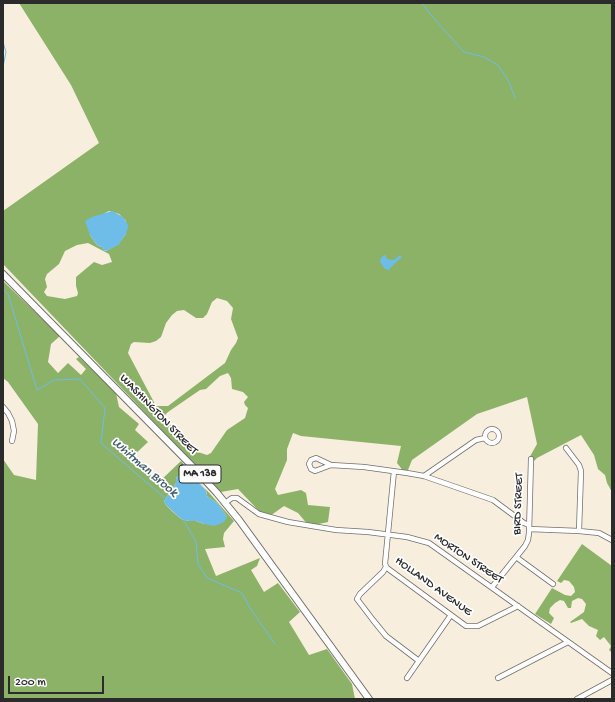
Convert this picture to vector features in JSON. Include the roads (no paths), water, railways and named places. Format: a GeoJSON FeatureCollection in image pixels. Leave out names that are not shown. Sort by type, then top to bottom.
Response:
{"type":"FeatureCollection","features":[{"type":"Feature","properties":{"kind":"main road","name":"WASHINGTON STREET"},"geometry":{"type":"LineString","coordinates":[[3,274],[191,465],[225,503],[369,699]]}},
{"type":"Feature","properties":{"kind":"street"},"geometry":{"type":"LineString","coordinates":[[3,407],[12,421],[14,431],[12,442]]}},
{"type":"Feature","properties":{"kind":"street"},"geometry":{"type":"LineString","coordinates":[[424,476],[476,440],[485,438]]}},
{"type":"Feature","properties":{"kind":"street"},"geometry":{"type":"LineString","coordinates":[[566,448],[578,463],[581,471],[579,531]]}},
{"type":"Feature","properties":{"kind":"street","name":"BIRD STREET"},"geometry":{"type":"LineString","coordinates":[[492,587],[516,558],[526,543],[529,527],[531,458]]}},
{"type":"Feature","properties":{"kind":"street"},"geometry":{"type":"LineString","coordinates":[[331,465],[364,467],[424,476],[492,500],[529,527],[598,533],[612,540]]}},
{"type":"Feature","properties":{"kind":"street","name":"HOLLAND AVENUE"},"geometry":{"type":"LineString","coordinates":[[394,471],[386,567],[463,624],[474,627],[518,606]]}},
{"type":"Feature","properties":{"kind":"street","name":"MORTON STREET"},"geometry":{"type":"LineString","coordinates":[[225,503],[232,498],[237,498],[259,514],[288,522],[336,530],[414,538],[429,543],[612,674]]}},
{"type":"Feature","properties":{"kind":"street"},"geometry":{"type":"LineString","coordinates":[[516,558],[554,584]]}},
{"type":"Feature","properties":{"kind":"street"},"geometry":{"type":"LineString","coordinates":[[386,567],[357,597],[386,636],[419,661]]}},
{"type":"Feature","properties":{"kind":"street"},"geometry":{"type":"LineString","coordinates":[[407,678],[451,615]]}},
{"type":"Feature","properties":{"kind":"street"},"geometry":{"type":"LineString","coordinates":[[498,678],[568,642]]}},
{"type":"Feature","properties":{"kind":"street"},"geometry":{"type":"LineString","coordinates":[[577,699],[612,680]]}},
{"type":"Feature","properties":{"kind":"water"},"geometry":{"type":"Polygon","coordinates":[[[112,211],[123,217],[128,227],[120,244],[103,251],[102,247],[97,245],[90,235],[85,221],[92,217],[112,211]]]}},
{"type":"Feature","properties":{"kind":"water"},"geometry":{"type":"Polygon","coordinates":[[[384,255],[387,259],[391,260],[394,260],[400,255],[402,257],[389,270],[385,269],[380,262],[384,255]]]}},
{"type":"Feature","properties":{"kind":"water"},"geometry":{"type":"Polygon","coordinates":[[[180,475],[193,477],[206,490],[207,496],[217,503],[227,517],[224,522],[214,526],[181,519],[166,505],[164,501],[168,495],[168,491],[173,488],[176,483],[176,478],[180,475]]]}},
{"type":"Feature","properties":{"kind":"waterway"},"geometry":{"type":"LineString","coordinates":[[422,3],[464,52],[484,57],[498,65],[509,82],[515,98]]}},
{"type":"Feature","properties":{"kind":"waterway","name":"Whitman Brook"},"geometry":{"type":"LineString","coordinates":[[3,42],[6,52],[3,67]]}},
{"type":"Feature","properties":{"kind":"waterway","name":"Whitman Brook"},"geometry":{"type":"LineString","coordinates":[[3,290],[8,294],[37,390],[54,380],[80,379],[105,408],[101,443],[166,499]]}},
{"type":"Feature","properties":{"kind":"waterway","name":"Whitman Brook"},"geometry":{"type":"LineString","coordinates":[[183,519],[196,542],[198,564],[207,578],[242,593],[250,608],[275,644]]}}]}
